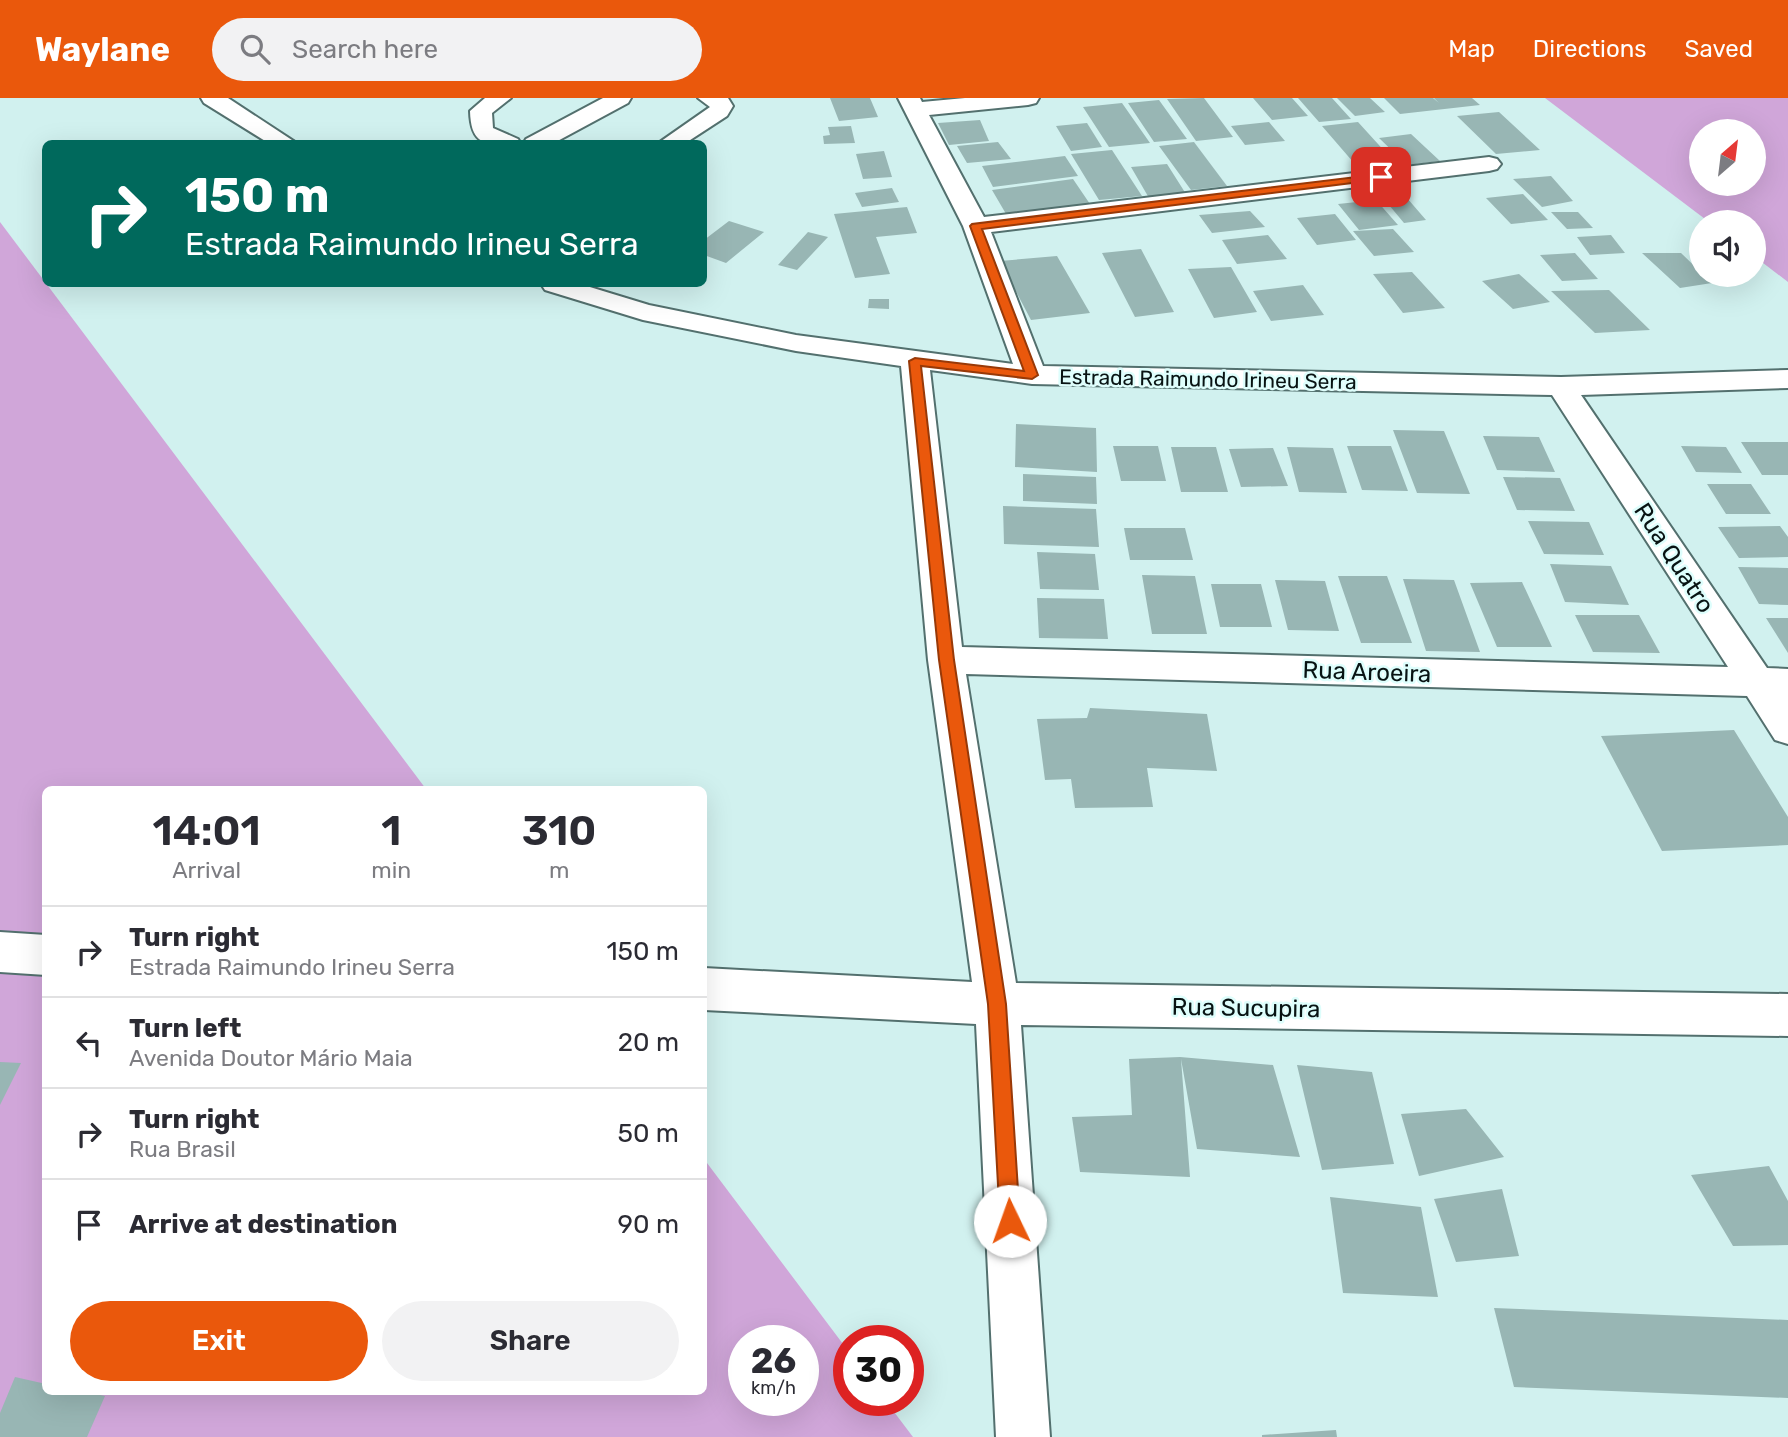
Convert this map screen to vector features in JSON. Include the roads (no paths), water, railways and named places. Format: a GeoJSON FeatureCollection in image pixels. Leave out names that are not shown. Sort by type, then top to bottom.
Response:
{"type":"FeatureCollection","features":[{"type":"Feature","properties":{"kind":"street"},"geometry":{"type":"LineString","coordinates":[[212,98],[280,140]]}},
{"type":"Feature","properties":{"kind":"street"},"geometry":{"type":"LineString","coordinates":[[500,98],[481,111],[482,131],[501,140]]}},
{"type":"Feature","properties":{"kind":"street"},"geometry":{"type":"LineString","coordinates":[[541,140],[620,98]]}},
{"type":"Feature","properties":{"kind":"street"},"geometry":{"type":"LineString","coordinates":[[674,140],[719,111],[722,106],[720,102],[709,98]]}},
{"type":"Feature","properties":{"kind":"street"},"geometry":{"type":"LineString","coordinates":[[1028,98],[912,104],[976,226],[1032,375]]}},
{"type":"Feature","properties":{"kind":"street"},"geometry":{"type":"LineString","coordinates":[[976,226],[1489,164]]}},
{"type":"Feature","properties":{"kind":"street","name":"Estrada Raimundo Irineu Serra"},"geometry":{"type":"LineString","coordinates":[[564,287],[643,312],[796,343],[1032,375],[1561,386],[1788,379]]}},
{"type":"Feature","properties":{"kind":"street"},"geometry":{"type":"LineString","coordinates":[[915,361],[946,660],[997,1004],[1023,1437]]}},
{"type":"Feature","properties":{"kind":"street","name":"Rua Quatro"},"geometry":{"type":"LineString","coordinates":[[1561,386],[1772,683],[1788,729]]}},
{"type":"Feature","properties":{"kind":"street","name":"Rua Aroeira"},"geometry":{"type":"LineString","coordinates":[[946,660],[1772,683]]}},
{"type":"Feature","properties":{"kind":"street"},"geometry":{"type":"LineString","coordinates":[[0,952],[42,955]]}},
{"type":"Feature","properties":{"kind":"street","name":"Rua Sucupira"},"geometry":{"type":"LineString","coordinates":[[707,989],[997,1004],[1788,1015]]}}]}
